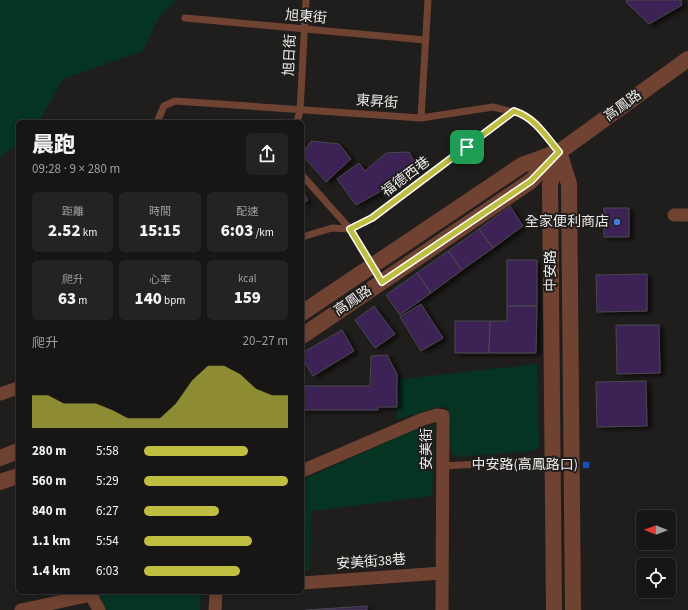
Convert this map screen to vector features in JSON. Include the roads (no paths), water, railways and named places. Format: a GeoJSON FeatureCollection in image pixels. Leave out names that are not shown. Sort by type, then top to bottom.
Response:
{"type":"FeatureCollection","features":[{"type":"Feature","properties":{"kind":"street","name":"高鳳路"},"geometry":{"type":"LineString","coordinates":[[304,335],[531,181],[559,152],[688,59]]}},
{"type":"Feature","properties":{"kind":"street","name":"高鳳路"},"geometry":{"type":"LineString","coordinates":[[304,312],[522,165],[559,152]]}},
{"type":"Feature","properties":{"kind":"street","name":"中安路"},"geometry":{"type":"LineString","coordinates":[[554,610],[550,184],[559,152]]}},
{"type":"Feature","properties":{"kind":"street","name":"中安路"},"geometry":{"type":"LineString","coordinates":[[559,152],[569,184],[573,610]]}},
{"type":"Feature","properties":{"kind":"street"},"geometry":{"type":"LineString","coordinates":[[674,215],[688,215]]}},
{"type":"Feature","properties":{"kind":"street"},"geometry":{"type":"LineString","coordinates":[[0,394],[16,389]]}},
{"type":"Feature","properties":{"kind":"street","name":"安美街"},"geometry":{"type":"LineString","coordinates":[[304,470],[437,415],[443,416],[442,610]]}},
{"type":"Feature","properties":{"kind":"street"},"geometry":{"type":"LineString","coordinates":[[0,458],[16,452]]}},
{"type":"Feature","properties":{"kind":"street"},"geometry":{"type":"LineString","coordinates":[[0,482],[16,477]]}},
{"type":"Feature","properties":{"kind":"street","name":"安美街38巷"},"geometry":{"type":"LineString","coordinates":[[304,583],[442,573]]}},
{"type":"Feature","properties":{"kind":"street"},"geometry":{"type":"LineString","coordinates":[[21,610],[91,594],[99,610]]}},
{"type":"Feature","properties":{"kind":"street"},"geometry":{"type":"LineString","coordinates":[[215,610],[216,594]]}},
{"type":"Feature","properties":{"kind":"lane","name":"旭日街"},"geometry":{"type":"LineString","coordinates":[[298,120],[300,111],[306,0]]}},
{"type":"Feature","properties":{"kind":"lane"},"geometry":{"type":"LineString","coordinates":[[421,118],[428,0]]}},
{"type":"Feature","properties":{"kind":"lane","name":"旭東街"},"geometry":{"type":"LineString","coordinates":[[185,18],[425,40]]}},
{"type":"Feature","properties":{"kind":"lane","name":"東昇街"},"geometry":{"type":"LineString","coordinates":[[158,120],[164,106],[175,101],[300,111],[421,118],[493,108],[514,111],[525,115],[536,123],[559,152]]}},
{"type":"Feature","properties":{"kind":"lane","name":"福德西巷"},"geometry":{"type":"LineString","coordinates":[[304,236],[332,228],[350,229],[372,218],[514,111]]}},
{"type":"Feature","properties":{"kind":"lane"},"geometry":{"type":"LineString","coordinates":[[304,177],[350,229],[382,282]]}},
{"type":"Feature","properties":{"kind":"lane"},"geometry":{"type":"LineString","coordinates":[[443,466],[552,460]]}},
{"type":"Feature","properties":{"kind":"place","name":"全家便利商店"},"geometry":{"type":"Point","coordinates":[617,222]}},
{"type":"Feature","properties":{"kind":"place","name":"中安路(高鳳路口)"},"geometry":{"type":"Point","coordinates":[586,465]}}]}
